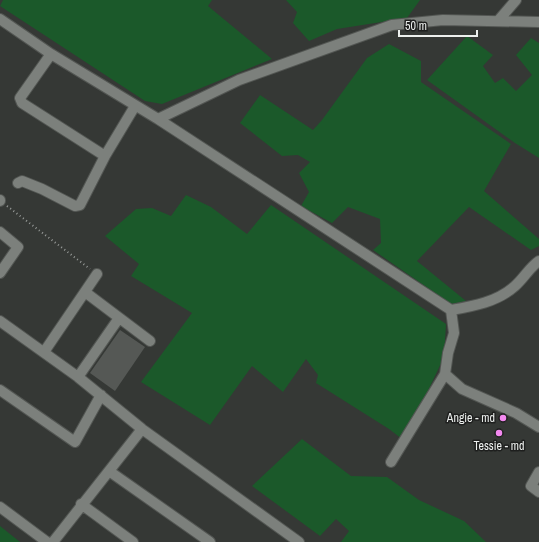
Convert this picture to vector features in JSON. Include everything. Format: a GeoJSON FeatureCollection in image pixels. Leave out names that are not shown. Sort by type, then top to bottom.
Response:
{"type":"FeatureCollection","features":[{"type":"Feature","properties":{"kind":"street"},"geometry":{"type":"LineString","coordinates":[[498,21],[516,0]]}},
{"type":"Feature","properties":{"kind":"street"},"geometry":{"type":"LineString","coordinates":[[0,19],[51,54],[158,119],[451,310],[497,299],[515,286],[539,260]]}},
{"type":"Feature","properties":{"kind":"street"},"geometry":{"type":"LineString","coordinates":[[158,119],[239,80],[392,25],[443,20],[539,22]]}},
{"type":"Feature","properties":{"kind":"street"},"geometry":{"type":"LineString","coordinates":[[51,54],[20,98],[22,103],[105,156]]}},
{"type":"Feature","properties":{"kind":"street"},"geometry":{"type":"LineString","coordinates":[[18,183],[22,181],[42,189],[75,206],[80,206],[105,156],[135,106]]}},
{"type":"Feature","properties":{"kind":"street"},"geometry":{"type":"LineString","coordinates":[[0,232],[18,247],[0,273]]}},
{"type":"Feature","properties":{"kind":"street"},"geometry":{"type":"LineString","coordinates":[[44,352],[97,274]]}},
{"type":"Feature","properties":{"kind":"street"},"geometry":{"type":"LineString","coordinates":[[85,292],[150,341]]}},
{"type":"Feature","properties":{"kind":"street"},"geometry":{"type":"LineString","coordinates":[[391,462],[446,374],[448,353],[454,333],[451,310]]}},
{"type":"Feature","properties":{"kind":"street"},"geometry":{"type":"LineString","coordinates":[[78,377],[119,318]]}},
{"type":"Feature","properties":{"kind":"street"},"geometry":{"type":"LineString","coordinates":[[0,321],[78,377],[142,429],[298,542]]}},
{"type":"Feature","properties":{"kind":"street"},"geometry":{"type":"LineString","coordinates":[[446,374],[462,389],[516,413],[539,427]]}},
{"type":"Feature","properties":{"kind":"street"},"geometry":{"type":"LineString","coordinates":[[0,390],[75,442],[101,395]]}},
{"type":"Feature","properties":{"kind":"street"},"geometry":{"type":"LineString","coordinates":[[53,542],[81,504],[142,429]]}},
{"type":"Feature","properties":{"kind":"street"},"geometry":{"type":"LineString","coordinates":[[109,471],[210,542]]}},
{"type":"Feature","properties":{"kind":"street"},"geometry":{"type":"LineString","coordinates":[[539,472],[531,486],[539,492]]}},
{"type":"Feature","properties":{"kind":"street"},"geometry":{"type":"LineString","coordinates":[[81,504],[133,542]]}},
{"type":"Feature","properties":{"kind":"street"},"geometry":{"type":"LineString","coordinates":[[0,507],[48,542]]}},
{"type":"Feature","properties":{"kind":"path"},"geometry":{"type":"LineString","coordinates":[[0,201],[97,274]]}},
{"type":"Feature","properties":{"kind":"green space"},"geometry":{"type":"Polygon","coordinates":[[[3,0],[212,0],[208,6],[272,59],[162,104],[145,101],[0,6],[3,0]]]}},
{"type":"Feature","properties":{"kind":"green space"},"geometry":{"type":"Polygon","coordinates":[[[286,0],[420,0],[407,18],[337,29],[309,41],[293,23],[297,12],[286,0]]]}},
{"type":"Feature","properties":{"kind":"green space"},"geometry":{"type":"Polygon","coordinates":[[[467,36],[493,55],[483,66],[495,83],[503,78],[516,91],[532,75],[516,55],[531,38],[539,43],[539,158],[515,143],[427,80],[467,36]]]}},
{"type":"Feature","properties":{"kind":"green space"},"geometry":{"type":"Polygon","coordinates":[[[389,44],[421,61],[421,82],[511,144],[484,191],[539,239],[539,246],[531,250],[469,207],[417,261],[466,301],[451,304],[373,250],[381,243],[380,219],[348,207],[332,223],[301,206],[309,192],[299,173],[310,162],[298,155],[282,156],[240,123],[260,95],[313,130],[322,120],[367,58],[389,44]]]}},
{"type":"Feature","properties":{"kind":"green space"},"geometry":{"type":"Polygon","coordinates":[[[186,195],[211,207],[247,234],[271,205],[446,324],[444,357],[426,395],[402,439],[389,429],[316,383],[318,375],[306,359],[283,392],[252,366],[210,425],[141,382],[192,313],[131,276],[139,264],[105,236],[136,209],[152,208],[171,216],[186,195]]]}},
{"type":"Feature","properties":{"kind":"green space"},"geometry":{"type":"Polygon","coordinates":[[[302,439],[351,476],[387,477],[419,500],[464,521],[486,542],[341,542],[349,531],[336,519],[320,536],[252,486],[302,439]]]}},
{"type":"Feature","properties":{"kind":"green space"},"geometry":{"type":"Polygon","coordinates":[[[0,526],[20,542],[0,542],[0,526]]]}},
{"type":"Feature","properties":{"kind":"building"},"geometry":{"type":"Polygon","coordinates":[[[120,330],[145,347],[115,391],[90,373],[120,330]]]}},
{"type":"Feature","properties":{"kind":"place","name":"Angie - md"},"geometry":{"type":"Point","coordinates":[503,418]}},
{"type":"Feature","properties":{"kind":"place","name":"Tessie - md"},"geometry":{"type":"Point","coordinates":[499,433]}}]}
